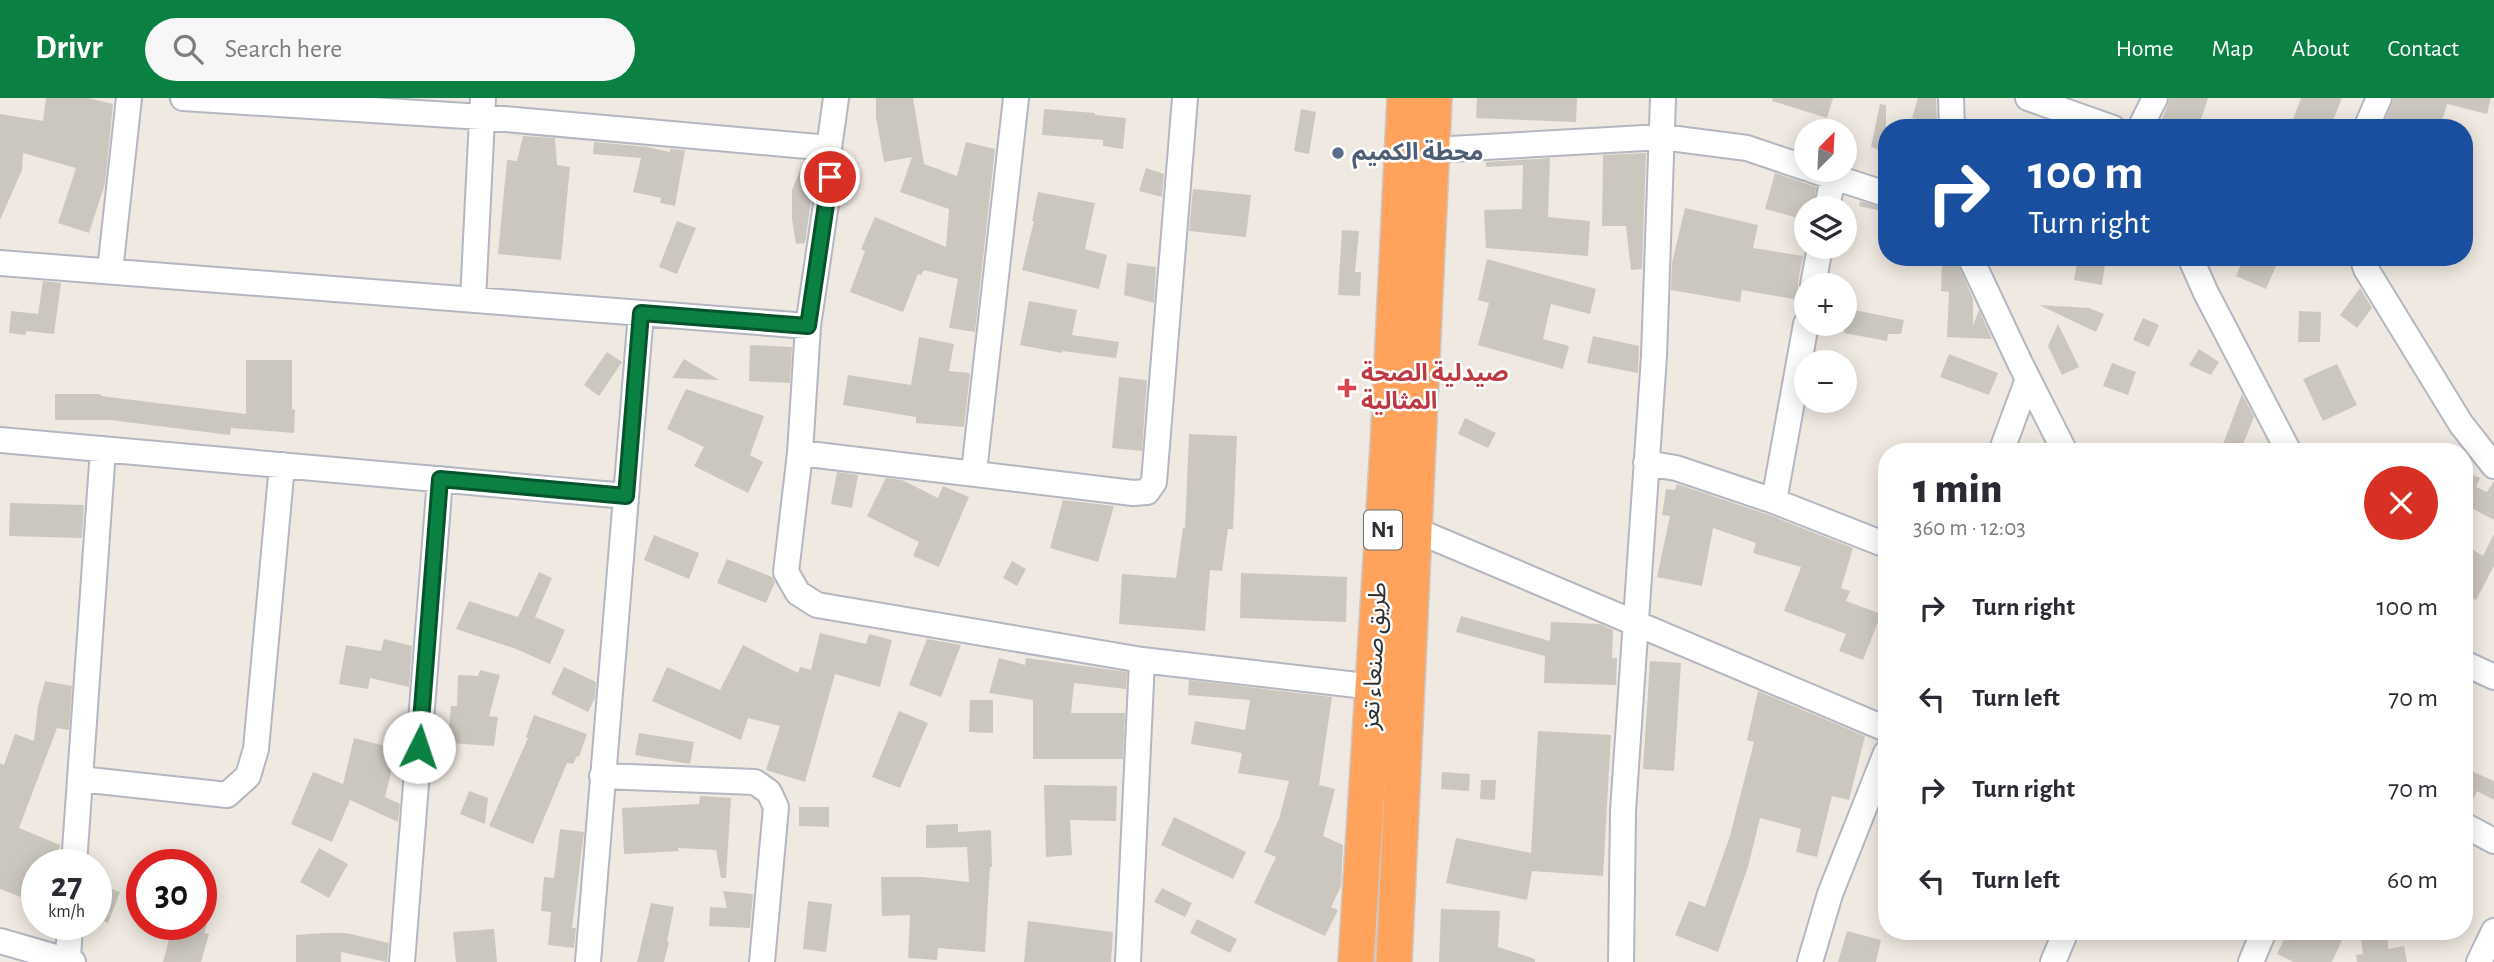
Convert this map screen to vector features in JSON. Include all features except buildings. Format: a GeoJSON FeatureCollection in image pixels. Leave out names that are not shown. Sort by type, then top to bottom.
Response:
{"type":"FeatureCollection","features":[{"type":"Feature","properties":{"kind":"highway","name":"طريق صنعاء تعز"},"geometry":{"type":"LineString","coordinates":[[1394,962],[1413,529],[1415,218],[1405,98]]}},
{"type":"Feature","properties":{"kind":"highway","name":"طريق صنعاء تعز"},"geometry":{"type":"LineString","coordinates":[[1356,962],[1374,687],[1415,218],[1432,150],[1434,98]]}},
{"type":"Feature","properties":{"kind":"street"},"geometry":{"type":"LineString","coordinates":[[110,271],[129,98]]}},
{"type":"Feature","properties":{"kind":"street"},"geometry":{"type":"LineString","coordinates":[[183,98],[482,107],[829,148]]}},
{"type":"Feature","properties":{"kind":"street"},"geometry":{"type":"LineString","coordinates":[[836,98],[829,148],[830,177],[808,326],[800,453],[786,572],[797,593],[817,605],[1142,660],[1374,687]]}},
{"type":"Feature","properties":{"kind":"street"},"geometry":{"type":"LineString","coordinates":[[974,472],[1016,98]]}},
{"type":"Feature","properties":{"kind":"street"},"geometry":{"type":"LineString","coordinates":[[800,453],[1133,493],[1147,492],[1154,482],[1185,98]]}},
{"type":"Feature","properties":{"kind":"street"},"geometry":{"type":"LineString","coordinates":[[1621,962],[1623,811],[1654,356],[1663,98]]}},
{"type":"Feature","properties":{"kind":"street"},"geometry":{"type":"LineString","coordinates":[[1951,98],[1952,119]]}},
{"type":"Feature","properties":{"kind":"street"},"geometry":{"type":"LineString","coordinates":[[2028,98],[2088,119]]}},
{"type":"Feature","properties":{"kind":"street"},"geometry":{"type":"LineString","coordinates":[[2144,119],[2155,98]]}},
{"type":"Feature","properties":{"kind":"street"},"geometry":{"type":"LineString","coordinates":[[2370,119],[2379,98]]}},
{"type":"Feature","properties":{"kind":"street"},"geometry":{"type":"LineString","coordinates":[[473,300],[482,107]]}},
{"type":"Feature","properties":{"kind":"street"},"geometry":{"type":"LineString","coordinates":[[1432,150],[1662,137],[1747,148],[1794,164]]}},
{"type":"Feature","properties":{"kind":"street"},"geometry":{"type":"LineString","coordinates":[[1850,182],[1878,191]]}},
{"type":"Feature","properties":{"kind":"street"},"geometry":{"type":"LineString","coordinates":[[0,263],[808,326]]}},
{"type":"Feature","properties":{"kind":"street"},"geometry":{"type":"LineString","coordinates":[[1974,266],[2060,443]]}},
{"type":"Feature","properties":{"kind":"street"},"geometry":{"type":"LineString","coordinates":[[2194,266],[2284,443]]}},
{"type":"Feature","properties":{"kind":"street"},"geometry":{"type":"LineString","coordinates":[[2365,266],[2460,424],[2494,466]]}},
{"type":"Feature","properties":{"kind":"street"},"geometry":{"type":"LineString","coordinates":[[588,962],[641,313]]}},
{"type":"Feature","properties":{"kind":"street"},"geometry":{"type":"LineString","coordinates":[[1774,501],[1804,336]]}},
{"type":"Feature","properties":{"kind":"street"},"geometry":{"type":"LineString","coordinates":[[2004,443],[2028,379]]}},
{"type":"Feature","properties":{"kind":"street"},"geometry":{"type":"LineString","coordinates":[[0,440],[626,496]]}},
{"type":"Feature","properties":{"kind":"street"},"geometry":{"type":"LineString","coordinates":[[75,849],[103,449]]}},
{"type":"Feature","properties":{"kind":"street"},"geometry":{"type":"LineString","coordinates":[[1647,463],[1676,468],[1774,501],[1878,542]]}},
{"type":"Feature","properties":{"kind":"street"},"geometry":{"type":"LineString","coordinates":[[80,779],[227,795],[248,776],[256,749],[282,465]]}},
{"type":"Feature","properties":{"kind":"street"},"geometry":{"type":"LineString","coordinates":[[402,962],[440,479]]}},
{"type":"Feature","properties":{"kind":"street"},"geometry":{"type":"LineString","coordinates":[[1413,529],[1878,726]]}},
{"type":"Feature","properties":{"kind":"street"},"geometry":{"type":"LineString","coordinates":[[1128,962],[1142,660]]}},
{"type":"Feature","properties":{"kind":"street"},"geometry":{"type":"LineString","coordinates":[[2473,667],[2494,677]]}},
{"type":"Feature","properties":{"kind":"street"},"geometry":{"type":"LineString","coordinates":[[1810,962],[1830,894],[1878,773]]}},
{"type":"Feature","properties":{"kind":"street"},"geometry":{"type":"LineString","coordinates":[[602,776],[754,782],[769,792],[776,807],[762,962]]}},
{"type":"Feature","properties":{"kind":"street"},"geometry":{"type":"LineString","coordinates":[[2473,830],[2494,841]]}},
{"type":"Feature","properties":{"kind":"street"},"geometry":{"type":"LineString","coordinates":[[2479,962],[2494,931]]}},
{"type":"Feature","properties":{"kind":"street"},"geometry":{"type":"LineString","coordinates":[[0,941],[71,961],[70,940]]}},
{"type":"Feature","properties":{"kind":"street"},"geometry":{"type":"LineString","coordinates":[[2053,962],[2062,940]]}},
{"type":"Feature","properties":{"kind":"street"},"geometry":{"type":"LineString","coordinates":[[2250,962],[2260,940]]}},
{"type":"Feature","properties":{"kind":"place","name":"محطة الكميم"},"geometry":{"type":"Point","coordinates":[1338,153]}},
{"type":"Feature","properties":{"kind":"place","name":"صيدلية الصحة المثالية"},"geometry":{"type":"Point","coordinates":[1347,388]}},
{"type":"Feature","properties":{"kind":"route"},"geometry":{"type":"LineString","coordinates":[[419,747],[440,479],[626,496],[641,313],[808,326],[830,177]]}}]}
